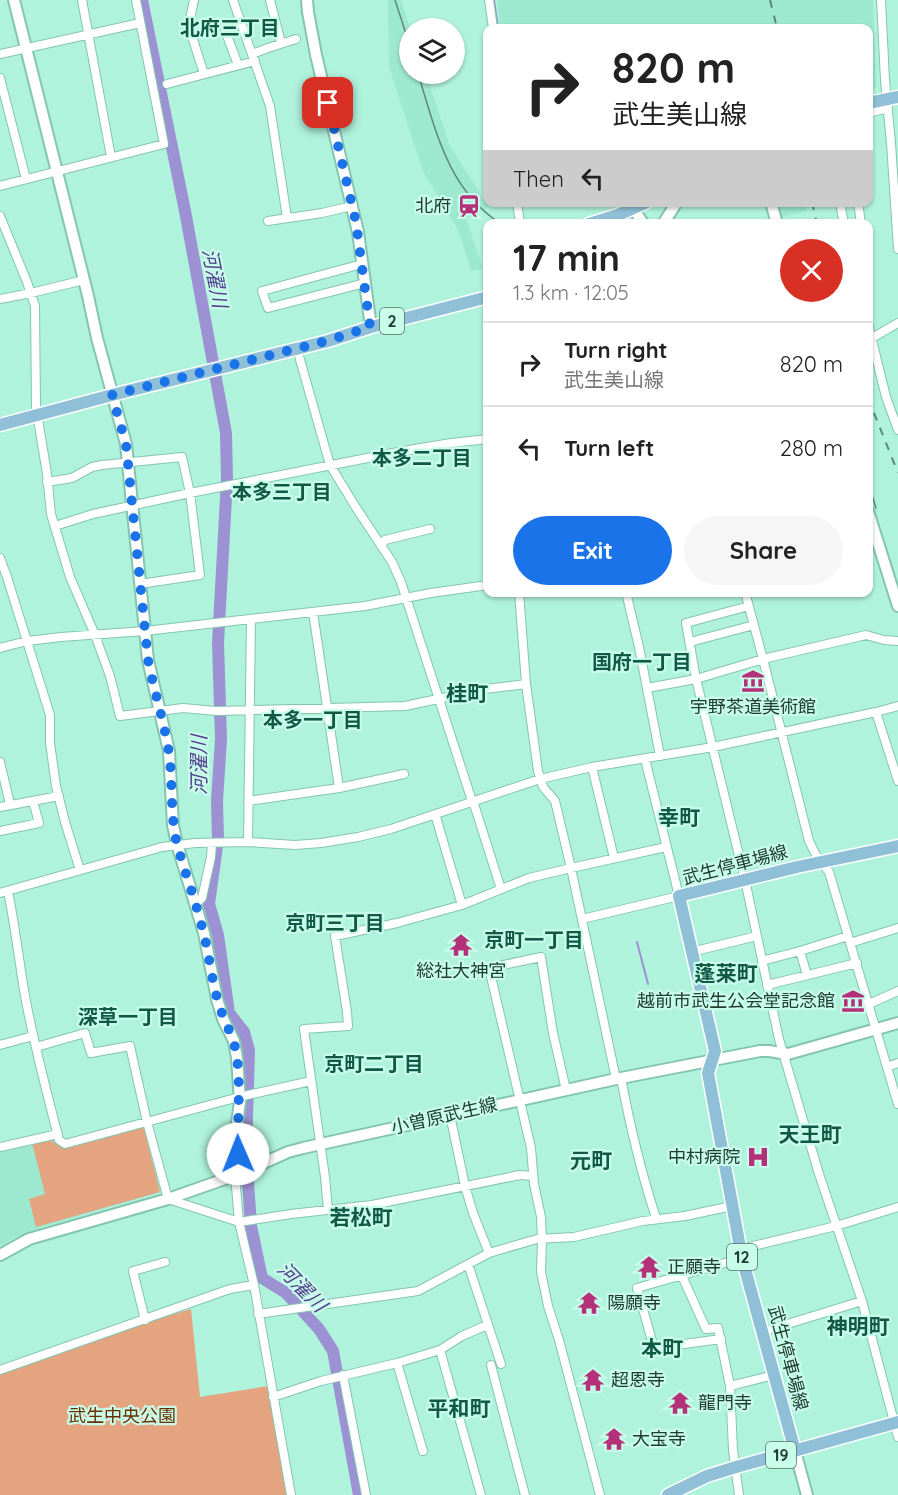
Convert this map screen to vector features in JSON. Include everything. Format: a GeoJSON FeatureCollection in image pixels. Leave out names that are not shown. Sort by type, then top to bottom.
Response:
{"type":"FeatureCollection","features":[{"type":"Feature","properties":{"kind":"main road"},"geometry":{"type":"LineString","coordinates":[[873,102],[892,100]]}},
{"type":"Feature","properties":{"kind":"main road"},"geometry":{"type":"LineString","coordinates":[[602,219],[633,207]]}},
{"type":"Feature","properties":{"kind":"main road","name":"2"},"geometry":{"type":"LineString","coordinates":[[0,425],[297,349],[370,327],[483,298]]}},
{"type":"Feature","properties":{"kind":"main road","name":"武生停車場線"},"geometry":{"type":"LineString","coordinates":[[795,1451],[742,1254],[708,1073],[715,1052],[679,896],[797,867],[898,846]]}},
{"type":"Feature","properties":{"kind":"main road","name":"19"},"geometry":{"type":"LineString","coordinates":[[668,1495],[707,1476],[735,1467],[896,1423]]}},
{"type":"Feature","properties":{"kind":"street"},"geometry":{"type":"LineString","coordinates":[[14,0],[126,444],[148,660],[169,751],[173,825],[204,933],[217,999],[223,1019],[234,1041],[237,1058],[239,1097],[237,1123],[241,1173],[239,1222],[254,1285],[291,1495]]}},
{"type":"Feature","properties":{"kind":"street"},"geometry":{"type":"LineString","coordinates":[[82,0],[111,158]]}},
{"type":"Feature","properties":{"kind":"street"},"geometry":{"type":"LineString","coordinates":[[0,186],[164,144],[136,0]]}},
{"type":"Feature","properties":{"kind":"street"},"geometry":{"type":"LineString","coordinates":[[194,0],[189,24],[204,74]]}},
{"type":"Feature","properties":{"kind":"street"},"geometry":{"type":"LineString","coordinates":[[233,0],[270,106],[287,218]]}},
{"type":"Feature","properties":{"kind":"street"},"geometry":{"type":"LineString","coordinates":[[270,0],[281,43]]}},
{"type":"Feature","properties":{"kind":"street"},"geometry":{"type":"LineString","coordinates":[[307,0],[315,49],[358,231],[370,327]]}},
{"type":"Feature","properties":{"kind":"street"},"geometry":{"type":"LineString","coordinates":[[489,0],[492,24]]}},
{"type":"Feature","properties":{"kind":"street"},"geometry":{"type":"LineString","coordinates":[[881,0],[892,100],[898,249]]}},
{"type":"Feature","properties":{"kind":"street"},"geometry":{"type":"LineString","coordinates":[[0,54],[140,23]]}},
{"type":"Feature","properties":{"kind":"street"},"geometry":{"type":"LineString","coordinates":[[225,30],[238,65]]}},
{"type":"Feature","properties":{"kind":"street"},"geometry":{"type":"LineString","coordinates":[[167,84],[238,65],[281,43],[296,39]]}},
{"type":"Feature","properties":{"kind":"street"},"geometry":{"type":"LineString","coordinates":[[0,78],[26,179]]}},
{"type":"Feature","properties":{"kind":"street"},"geometry":{"type":"LineString","coordinates":[[873,110],[892,100]]}},
{"type":"Feature","properties":{"kind":"street"},"geometry":{"type":"LineString","coordinates":[[268,221],[352,206]]}},
{"type":"Feature","properties":{"kind":"street"},"geometry":{"type":"LineString","coordinates":[[0,216],[35,306],[37,415],[51,514],[70,577],[110,676],[120,716],[183,708],[216,711],[405,706],[485,689],[526,684]]}},
{"type":"Feature","properties":{"kind":"street"},"geometry":{"type":"LineString","coordinates":[[362,264],[262,291],[268,308],[365,283]]}},
{"type":"Feature","properties":{"kind":"street"},"geometry":{"type":"LineString","coordinates":[[0,299],[84,280]]}},
{"type":"Feature","properties":{"kind":"street"},"geometry":{"type":"LineString","coordinates":[[873,337],[898,323]]}},
{"type":"Feature","properties":{"kind":"street"},"geometry":{"type":"LineString","coordinates":[[873,342],[886,397],[898,430]]}},
{"type":"Feature","properties":{"kind":"street"},"geometry":{"type":"LineString","coordinates":[[297,349],[330,465],[392,562],[406,598],[501,889]]}},
{"type":"Feature","properties":{"kind":"street"},"geometry":{"type":"LineString","coordinates":[[55,526],[93,514],[190,493],[330,465],[483,440]]}},
{"type":"Feature","properties":{"kind":"street"},"geometry":{"type":"LineString","coordinates":[[47,482],[72,478],[92,467],[182,457],[190,493],[200,575],[140,584]]}},
{"type":"Feature","properties":{"kind":"street"},"geometry":{"type":"LineString","coordinates":[[873,526],[898,606]]}},
{"type":"Feature","properties":{"kind":"street"},"geometry":{"type":"LineString","coordinates":[[381,546],[385,540],[430,529]]}},
{"type":"Feature","properties":{"kind":"street"},"geometry":{"type":"LineString","coordinates":[[0,558],[50,715],[50,743],[59,796],[80,870]]}},
{"type":"Feature","properties":{"kind":"street"},"geometry":{"type":"LineString","coordinates":[[0,648],[27,641],[145,631],[383,603],[483,586]]}},
{"type":"Feature","properties":{"kind":"street"},"geometry":{"type":"LineString","coordinates":[[519,597],[526,684],[540,779],[543,788],[555,801],[618,1079],[641,1170],[656,1218]]}},
{"type":"Feature","properties":{"kind":"street"},"geometry":{"type":"LineString","coordinates":[[627,597],[660,756]]}},
{"type":"Feature","properties":{"kind":"street"},"geometry":{"type":"LineString","coordinates":[[746,597],[809,841],[813,851],[828,870],[898,1104]]}},
{"type":"Feature","properties":{"kind":"street"},"geometry":{"type":"LineString","coordinates":[[748,606],[686,623],[696,679],[745,880],[778,1040],[862,1301],[898,1437]]}},
{"type":"Feature","properties":{"kind":"street"},"geometry":{"type":"LineString","coordinates":[[313,612],[339,788]]}},
{"type":"Feature","properties":{"kind":"street"},"geometry":{"type":"LineString","coordinates":[[248,842],[250,619]]}},
{"type":"Feature","properties":{"kind":"street"},"geometry":{"type":"LineString","coordinates":[[690,642],[753,625]]}},
{"type":"Feature","properties":{"kind":"street"},"geometry":{"type":"LineString","coordinates":[[647,688],[696,679],[763,659],[866,635],[898,641]]}},
{"type":"Feature","properties":{"kind":"street"},"geometry":{"type":"LineString","coordinates":[[311,1081],[239,1097],[65,1144],[59,1140],[33,1036],[14,920],[4,892],[177,844],[248,842],[296,845],[375,833],[540,779],[592,767],[782,733],[898,706]]}},
{"type":"Feature","properties":{"kind":"street"},"geometry":{"type":"LineString","coordinates":[[876,712],[898,781]]}},
{"type":"Feature","properties":{"kind":"street"},"geometry":{"type":"LineString","coordinates":[[582,919],[679,896],[645,759]]}},
{"type":"Feature","properties":{"kind":"street"},"geometry":{"type":"LineString","coordinates":[[0,762],[10,804]]}},
{"type":"Feature","properties":{"kind":"street"},"geometry":{"type":"LineString","coordinates":[[592,767],[614,858]]}},
{"type":"Feature","properties":{"kind":"street"},"geometry":{"type":"LineString","coordinates":[[248,801],[339,788],[404,774]]}},
{"type":"Feature","properties":{"kind":"street"},"geometry":{"type":"LineString","coordinates":[[0,807],[59,796]]}},
{"type":"Feature","properties":{"kind":"street"},"geometry":{"type":"LineString","coordinates":[[0,831],[39,823],[33,801]]}},
{"type":"Feature","properties":{"kind":"street"},"geometry":{"type":"LineString","coordinates":[[435,814],[462,905]]}},
{"type":"Feature","properties":{"kind":"street"},"geometry":{"type":"LineString","coordinates":[[196,904],[202,898],[212,843]]}},
{"type":"Feature","properties":{"kind":"street"},"geometry":{"type":"LineString","coordinates":[[328,1210],[304,1029],[348,1026],[335,936],[397,923],[462,905],[529,878],[666,847]]}},
{"type":"Feature","properties":{"kind":"street"},"geometry":{"type":"LineString","coordinates":[[762,961],[898,928]]}},
{"type":"Feature","properties":{"kind":"street"},"geometry":{"type":"LineString","coordinates":[[691,952],[757,936]]}},
{"type":"Feature","properties":{"kind":"street"},"geometry":{"type":"LineString","coordinates":[[800,951],[807,975]]}},
{"type":"Feature","properties":{"kind":"street"},"geometry":{"type":"LineString","coordinates":[[566,1090],[553,1033],[541,957],[489,968],[531,1148],[533,1176],[541,1217],[541,1272],[548,1306],[600,1495]]}},
{"type":"Feature","properties":{"kind":"street"},"geometry":{"type":"LineString","coordinates":[[767,985],[856,963]]}},
{"type":"Feature","properties":{"kind":"street"},"geometry":{"type":"LineString","coordinates":[[869,1004],[898,992]]}},
{"type":"Feature","properties":{"kind":"street","name":"小曽原武生線"},"geometry":{"type":"LineString","coordinates":[[0,1255],[29,1239],[168,1199],[241,1173],[288,1152],[519,1100],[713,1060],[765,1050],[788,1054],[898,1023]]}},
{"type":"Feature","properties":{"kind":"street"},"geometry":{"type":"LineString","coordinates":[[36,1047],[86,1033],[91,1053],[130,1046],[147,1122],[168,1199],[239,1222],[372,1205],[520,1175],[533,1176]]}},
{"type":"Feature","properties":{"kind":"street"},"geometry":{"type":"LineString","coordinates":[[0,1045],[33,1036]]}},
{"type":"Feature","properties":{"kind":"street"},"geometry":{"type":"LineString","coordinates":[[887,1067],[898,1063]]}},
{"type":"Feature","properties":{"kind":"street"},"geometry":{"type":"LineString","coordinates":[[450,1115],[465,1186],[475,1221],[489,1253]]}},
{"type":"Feature","properties":{"kind":"street"},"geometry":{"type":"LineString","coordinates":[[0,1147],[58,1134]]}},
{"type":"Feature","properties":{"kind":"street"},"geometry":{"type":"LineString","coordinates":[[258,1314],[418,1291],[489,1253],[542,1239],[563,1239],[656,1218],[685,1216],[732,1206]]}},
{"type":"Feature","properties":{"kind":"street"},"geometry":{"type":"LineString","coordinates":[[721,1339],[654,1348],[638,1288],[898,1207]]}},
{"type":"Feature","properties":{"kind":"street"},"geometry":{"type":"LineString","coordinates":[[145,1320],[133,1271],[165,1262]]}},
{"type":"Feature","properties":{"kind":"street"},"geometry":{"type":"LineString","coordinates":[[468,1264],[501,1364]]}},
{"type":"Feature","properties":{"kind":"street"},"geometry":{"type":"LineString","coordinates":[[682,1276],[706,1329],[718,1328],[721,1339],[730,1386],[739,1495]]}},
{"type":"Feature","properties":{"kind":"street"},"geometry":{"type":"LineString","coordinates":[[0,1370],[230,1289],[254,1285]]}},
{"type":"Feature","properties":{"kind":"street"},"geometry":{"type":"LineString","coordinates":[[762,1332],[862,1301]]}},
{"type":"Feature","properties":{"kind":"street"},"geometry":{"type":"LineString","coordinates":[[273,1398],[321,1381],[440,1350],[462,1336],[488,1324]]}},
{"type":"Feature","properties":{"kind":"street"},"geometry":{"type":"LineString","coordinates":[[440,1350],[481,1495]]}},
{"type":"Feature","properties":{"kind":"street"},"geometry":{"type":"LineString","coordinates":[[397,1363],[423,1451]]}},
{"type":"Feature","properties":{"kind":"street"},"geometry":{"type":"LineString","coordinates":[[491,1365],[525,1495]]}},
{"type":"Feature","properties":{"kind":"street"},"geometry":{"type":"LineString","coordinates":[[343,1375],[366,1495]]}},
{"type":"Feature","properties":{"kind":"street"},"geometry":{"type":"LineString","coordinates":[[730,1386],[774,1375]]}},
{"type":"Feature","properties":{"kind":"street"},"geometry":{"type":"LineString","coordinates":[[795,1451],[807,1495]]}},
{"type":"Feature","properties":{"kind":"shaded area"},"geometry":{"type":"Polygon","coordinates":[[[388,0],[401,0],[407,18],[399,18],[399,84],[429,84],[450,146],[483,198],[483,207],[489,207],[466,218],[483,269],[471,271],[459,232],[423,171],[389,67],[388,0]]]}},
{"type":"Feature","properties":{"kind":"shaded area"},"geometry":{"type":"Polygon","coordinates":[[[497,0],[873,0],[876,87],[873,88],[873,24],[500,24],[497,0]]]}},
{"type":"Feature","properties":{"kind":"shaded area"},"geometry":{"type":"Polygon","coordinates":[[[775,207],[806,207],[807,211],[778,218],[775,207]]]}},
{"type":"Feature","properties":{"kind":"shaded area"},"geometry":{"type":"Polygon","coordinates":[[[141,1126],[145,1128],[161,1192],[45,1226],[0,1244],[0,1149],[47,1138],[64,1147],[141,1126]]]}},
{"type":"Feature","properties":{"kind":"green space"},"geometry":{"type":"Polygon","coordinates":[[[140,1127],[144,1129],[160,1192],[36,1227],[29,1199],[45,1194],[32,1143],[47,1139],[63,1147],[140,1127]]]}},
{"type":"Feature","properties":{"kind":"green space","name":"武生中央公園"},"geometry":{"type":"Polygon","coordinates":[[[191,1309],[200,1397],[268,1386],[289,1495],[0,1495],[0,1374],[191,1309]]]}},
{"type":"Feature","properties":{"kind":"waterway","name":"河濯川"},"geometry":{"type":"LineString","coordinates":[[142,0],[185,211],[226,433],[227,479],[218,643],[221,739],[217,801],[218,839],[209,904],[218,935],[229,1013],[244,1032],[249,1050],[246,1152],[251,1226],[262,1278],[286,1293],[319,1329],[333,1351],[359,1495]]}},
{"type":"Feature","properties":{"kind":"waterway"},"geometry":{"type":"LineString","coordinates":[[494,0],[497,24]]}},
{"type":"Feature","properties":{"kind":"waterway"},"geometry":{"type":"LineString","coordinates":[[637,942],[648,984]]}},
{"type":"Feature","properties":{"kind":"tram line"},"geometry":{"type":"LineString","coordinates":[[395,0],[401,18]]}},
{"type":"Feature","properties":{"kind":"tram line"},"geometry":{"type":"LineString","coordinates":[[421,84],[438,137],[456,176],[468,194],[495,219]]}},
{"type":"Feature","properties":{"kind":"tram line"},"geometry":{"type":"LineString","coordinates":[[873,499],[876,508]]}},
{"type":"Feature","properties":{"kind":"railway"},"geometry":{"type":"LineString","coordinates":[[770,0],[776,24]]}},
{"type":"Feature","properties":{"kind":"railway"},"geometry":{"type":"LineString","coordinates":[[813,207],[816,219]]}},
{"type":"Feature","properties":{"kind":"railway"},"geometry":{"type":"LineString","coordinates":[[873,410],[898,473]]}},
{"type":"Feature","properties":{"kind":"place","name":"北府"},"geometry":{"type":"Point","coordinates":[469,206]}},
{"type":"Feature","properties":{"kind":"place","name":"宇野茶道美術館"},"geometry":{"type":"Point","coordinates":[753,681]}},
{"type":"Feature","properties":{"kind":"place","name":"総社大神宮"},"geometry":{"type":"Point","coordinates":[461,945]}},
{"type":"Feature","properties":{"kind":"place","name":"越前市武生公会堂記念館"},"geometry":{"type":"Point","coordinates":[853,1001]}},
{"type":"Feature","properties":{"kind":"place","name":"中村病院"},"geometry":{"type":"Point","coordinates":[758,1157]}},
{"type":"Feature","properties":{"kind":"place","name":"正願寺"},"geometry":{"type":"Point","coordinates":[649,1267]}},
{"type":"Feature","properties":{"kind":"place","name":"陽願寺"},"geometry":{"type":"Point","coordinates":[589,1303]}},
{"type":"Feature","properties":{"kind":"place","name":"超恩寺"},"geometry":{"type":"Point","coordinates":[593,1380]}},
{"type":"Feature","properties":{"kind":"place","name":"龍門寺"},"geometry":{"type":"Point","coordinates":[680,1403]}},
{"type":"Feature","properties":{"kind":"place","name":"大宝寺"},"geometry":{"type":"Point","coordinates":[614,1439]}},
{"type":"Feature","properties":{"kind":"district","name":"北府三丁目"},"geometry":{"type":"Point","coordinates":[230,28]}},
{"type":"Feature","properties":{"kind":"district","name":"本多二丁目"},"geometry":{"type":"Point","coordinates":[422,458]}},
{"type":"Feature","properties":{"kind":"district","name":"本多三丁目"},"geometry":{"type":"Point","coordinates":[282,492]}},
{"type":"Feature","properties":{"kind":"district","name":"国府一丁目"},"geometry":{"type":"Point","coordinates":[642,662]}},
{"type":"Feature","properties":{"kind":"district","name":"桂町"},"geometry":{"type":"Point","coordinates":[467,694]}},
{"type":"Feature","properties":{"kind":"district","name":"本多一丁目"},"geometry":{"type":"Point","coordinates":[313,720]}},
{"type":"Feature","properties":{"kind":"district","name":"幸町"},"geometry":{"type":"Point","coordinates":[679,818]}},
{"type":"Feature","properties":{"kind":"district","name":"京町三丁目"},"geometry":{"type":"Point","coordinates":[335,923]}},
{"type":"Feature","properties":{"kind":"district","name":"京町一丁目"},"geometry":{"type":"Point","coordinates":[534,940]}},
{"type":"Feature","properties":{"kind":"district","name":"蓬莱町"},"geometry":{"type":"Point","coordinates":[726,974]}},
{"type":"Feature","properties":{"kind":"district","name":"深草一丁目"},"geometry":{"type":"Point","coordinates":[128,1017]}},
{"type":"Feature","properties":{"kind":"district","name":"京町二丁目"},"geometry":{"type":"Point","coordinates":[374,1064]}},
{"type":"Feature","properties":{"kind":"district","name":"天王町"},"geometry":{"type":"Point","coordinates":[810,1135]}},
{"type":"Feature","properties":{"kind":"district","name":"元町"},"geometry":{"type":"Point","coordinates":[591,1161]}},
{"type":"Feature","properties":{"kind":"district","name":"若松町"},"geometry":{"type":"Point","coordinates":[361,1218]}},
{"type":"Feature","properties":{"kind":"district","name":"神明町"},"geometry":{"type":"Point","coordinates":[858,1327]}},
{"type":"Feature","properties":{"kind":"district","name":"本町"},"geometry":{"type":"Point","coordinates":[662,1349]}},
{"type":"Feature","properties":{"kind":"district","name":"平和町"},"geometry":{"type":"Point","coordinates":[459,1409]}},
{"type":"Feature","properties":{"kind":"route"},"geometry":{"type":"LineString","coordinates":[[238,1154],[237,1123],[240,1102],[237,1058],[234,1041],[223,1019],[217,999],[204,933],[173,825],[171,765],[148,660],[126,444],[112,395],[327,341],[370,327],[356,222],[328,103]]}}]}
